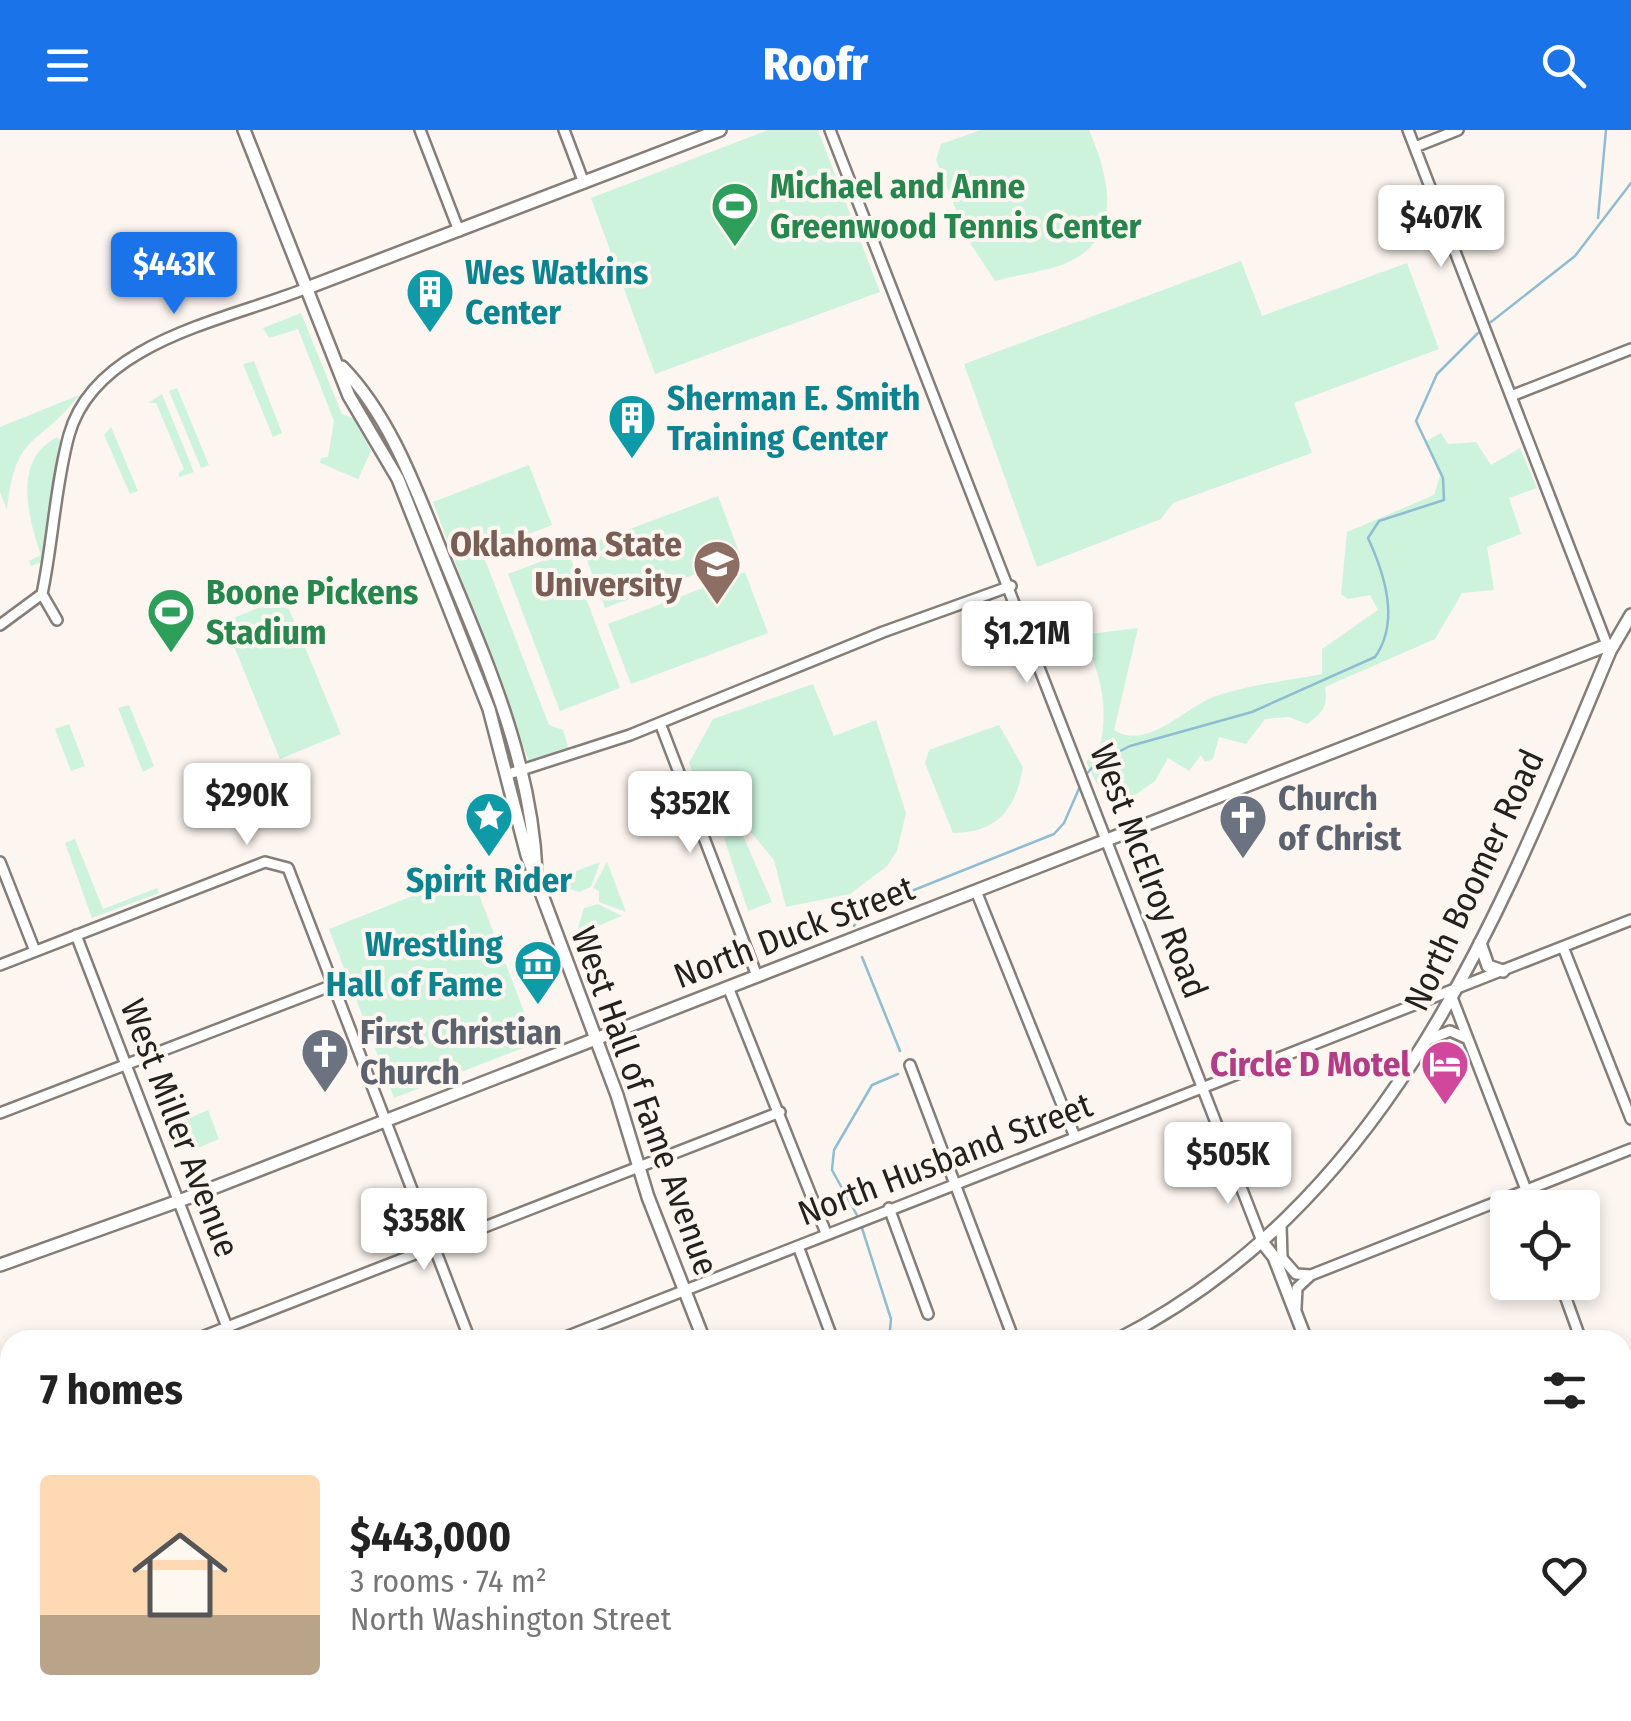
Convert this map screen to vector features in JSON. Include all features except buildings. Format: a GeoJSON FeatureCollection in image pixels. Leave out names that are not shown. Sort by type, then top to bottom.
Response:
{"type":"FeatureCollection","features":[{"type":"Feature","properties":{"kind":"main road","name":"West Hall of Fame Avenue"},"geometry":{"type":"LineString","coordinates":[[244,130],[350,396],[398,479],[516,772],[537,880],[700,1330]]}},
{"type":"Feature","properties":{"kind":"main road"},"geometry":{"type":"LineString","coordinates":[[307,288],[584,182],[681,138],[720,130]]}},
{"type":"Feature","properties":{"kind":"main road","name":"North Boomer Road"},"geometry":{"type":"LineString","coordinates":[[1136,1330],[1159,1318],[1281,1226],[1354,1147],[1430,1039],[1460,988],[1608,648],[1631,616]]}},
{"type":"Feature","properties":{"kind":"main road","name":"North Duck Street"},"geometry":{"type":"LineString","coordinates":[[0,1264],[178,1201],[1608,648]]}},
{"type":"Feature","properties":{"kind":"main road"},"geometry":{"type":"LineString","coordinates":[[1480,943],[1488,966],[1502,971]]}},
{"type":"Feature","properties":{"kind":"main road"},"geometry":{"type":"LineString","coordinates":[[1262,1242],[1274,1257],[1301,1330]]}},
{"type":"Feature","properties":{"kind":"main road"},"geometry":{"type":"LineString","coordinates":[[1262,1242],[1300,1330]]}},
{"type":"Feature","properties":{"kind":"street"},"geometry":{"type":"LineString","coordinates":[[420,130],[459,231]]}},
{"type":"Feature","properties":{"kind":"street"},"geometry":{"type":"LineString","coordinates":[[564,130],[584,182]]}},
{"type":"Feature","properties":{"kind":"street","name":"West McElroy Road"},"geometry":{"type":"LineString","coordinates":[[830,130],[1262,1242]]}},
{"type":"Feature","properties":{"kind":"street"},"geometry":{"type":"LineString","coordinates":[[1408,130],[1608,648]]}},
{"type":"Feature","properties":{"kind":"street"},"geometry":{"type":"LineString","coordinates":[[1414,146],[1458,130]]}},
{"type":"Feature","properties":{"kind":"street"},"geometry":{"type":"LineString","coordinates":[[57,620],[42,594],[69,433],[84,404],[115,368],[139,351],[307,288]]}},
{"type":"Feature","properties":{"kind":"street"},"geometry":{"type":"LineString","coordinates":[[1510,396],[1631,349]]}},
{"type":"Feature","properties":{"kind":"street"},"geometry":{"type":"LineString","coordinates":[[516,772],[660,723],[1010,586]]}},
{"type":"Feature","properties":{"kind":"street"},"geometry":{"type":"LineString","coordinates":[[0,624],[42,594]]}},
{"type":"Feature","properties":{"kind":"street"},"geometry":{"type":"LineString","coordinates":[[660,723],[756,976]]}},
{"type":"Feature","properties":{"kind":"street"},"geometry":{"type":"LineString","coordinates":[[0,862],[35,951]]}},
{"type":"Feature","properties":{"kind":"street"},"geometry":{"type":"LineString","coordinates":[[0,965],[265,862],[288,868],[466,1330]]}},
{"type":"Feature","properties":{"kind":"street"},"geometry":{"type":"LineString","coordinates":[[976,890],[1075,1137]]}},
{"type":"Feature","properties":{"kind":"street","name":"North Husband Street"},"geometry":{"type":"LineString","coordinates":[[584,1330],[1631,920]]}},
{"type":"Feature","properties":{"kind":"street","name":"West Miller Avenue"},"geometry":{"type":"LineString","coordinates":[[76,935],[228,1330]]}},
{"type":"Feature","properties":{"kind":"street"},"geometry":{"type":"LineString","coordinates":[[1563,947],[1631,1119]]}},
{"type":"Feature","properties":{"kind":"street"},"geometry":{"type":"LineString","coordinates":[[0,1112],[333,985]]}},
{"type":"Feature","properties":{"kind":"street"},"geometry":{"type":"LineString","coordinates":[[728,987],[826,1233]]}},
{"type":"Feature","properties":{"kind":"street"},"geometry":{"type":"LineString","coordinates":[[1453,1000],[1527,1190]]}},
{"type":"Feature","properties":{"kind":"street"},"geometry":{"type":"LineString","coordinates":[[1430,1039],[1450,1031],[1468,1040]]}},
{"type":"Feature","properties":{"kind":"street"},"geometry":{"type":"LineString","coordinates":[[910,1065],[1010,1330]]}},
{"type":"Feature","properties":{"kind":"street"},"geometry":{"type":"LineString","coordinates":[[242,1330],[433,1249],[780,1112]]}},
{"type":"Feature","properties":{"kind":"street"},"geometry":{"type":"LineString","coordinates":[[1529,1190],[1631,1149]]}},
{"type":"Feature","properties":{"kind":"street"},"geometry":{"type":"LineString","coordinates":[[1281,1226],[1282,1258],[1296,1274],[1312,1274],[1490,1205]]}},
{"type":"Feature","properties":{"kind":"street"},"geometry":{"type":"LineString","coordinates":[[888,1208],[928,1314]]}},
{"type":"Feature","properties":{"kind":"street"},"geometry":{"type":"LineString","coordinates":[[798,1246],[829,1330]]}},
{"type":"Feature","properties":{"kind":"street"},"geometry":{"type":"LineString","coordinates":[[1296,1316],[1297,1288],[1312,1274]]}},
{"type":"Feature","properties":{"kind":"street"},"geometry":{"type":"LineString","coordinates":[[1567,1300],[1577,1330]]}},
{"type":"Feature","properties":{"kind":"green space","name":"Michael and Anne Greenwood Tennis Center"},"geometry":{"type":"Polygon","coordinates":[[[768,130],[818,130],[880,292],[655,374],[591,198],[768,130]]]}},
{"type":"Feature","properties":{"kind":"green space"},"geometry":{"type":"Polygon","coordinates":[[[981,130],[1089,130],[1102,167],[1107,205],[1097,239],[1084,253],[1056,267],[995,281],[968,240],[936,160],[941,144],[981,130]]]}},
{"type":"Feature","properties":{"kind":"green space"},"geometry":{"type":"Polygon","coordinates":[[[1241,261],[1262,316],[1407,263],[1439,349],[1294,403],[1312,453],[1173,503],[1161,519],[1037,567],[964,364],[1241,261]]]}},
{"type":"Feature","properties":{"kind":"green space"},"geometry":{"type":"Polygon","coordinates":[[[301,313],[342,414],[353,418],[371,451],[358,479],[320,463],[321,458],[328,457],[334,421],[298,329],[269,338],[263,328],[301,313]]]}},
{"type":"Feature","properties":{"kind":"green space"},"geometry":{"type":"Polygon","coordinates":[[[254,361],[282,433],[273,437],[243,364],[254,361]]]}},
{"type":"Feature","properties":{"kind":"green space"},"geometry":{"type":"Polygon","coordinates":[[[177,388],[209,465],[201,468],[169,391],[177,388]]]}},
{"type":"Feature","properties":{"kind":"green space"},"geometry":{"type":"Polygon","coordinates":[[[162,394],[194,472],[180,477],[178,474],[184,469],[156,403],[148,403],[162,394]]]}},
{"type":"Feature","properties":{"kind":"green space"},"geometry":{"type":"Polygon","coordinates":[[[79,395],[23,452],[16,465],[7,510],[0,492],[0,427],[79,395]]]}},
{"type":"Feature","properties":{"kind":"green space"},"geometry":{"type":"Polygon","coordinates":[[[111,427],[138,491],[130,494],[104,435],[111,427]]]}},
{"type":"Feature","properties":{"kind":"green space"},"geometry":{"type":"Polygon","coordinates":[[[1441,433],[1448,444],[1476,442],[1491,465],[1520,448],[1537,488],[1509,498],[1521,534],[1487,547],[1494,590],[1462,593],[1435,639],[1325,687],[1323,709],[1307,724],[1289,717],[1265,719],[1246,744],[1219,737],[1213,759],[1205,762],[1201,755],[1189,771],[1168,758],[1155,781],[1125,802],[1097,784],[1086,761],[1098,754],[1102,738],[1102,693],[1081,635],[1138,628],[1114,730],[1126,735],[1152,732],[1213,697],[1322,674],[1322,649],[1378,610],[1370,595],[1348,599],[1341,594],[1347,532],[1434,495],[1440,476],[1425,442],[1441,433]]]}},
{"type":"Feature","properties":{"kind":"green space"},"geometry":{"type":"Polygon","coordinates":[[[58,437],[62,445],[42,562],[31,566],[29,561],[41,555],[29,507],[29,474],[34,459],[58,437]]]}},
{"type":"Feature","properties":{"kind":"green space"},"geometry":{"type":"Polygon","coordinates":[[[529,465],[552,525],[482,552],[549,725],[563,730],[570,754],[531,767],[433,502],[529,465]]]}},
{"type":"Feature","properties":{"kind":"green space"},"geometry":{"type":"Polygon","coordinates":[[[718,496],[741,557],[605,608],[582,547],[718,496]]]}},
{"type":"Feature","properties":{"kind":"green space"},"geometry":{"type":"Polygon","coordinates":[[[568,551],[620,688],[560,711],[508,574],[568,551]]]}},
{"type":"Feature","properties":{"kind":"green space"},"geometry":{"type":"Polygon","coordinates":[[[745,572],[768,633],[631,684],[608,624],[745,572]]]}},
{"type":"Feature","properties":{"kind":"green space"},"geometry":{"type":"Polygon","coordinates":[[[284,597],[341,734],[280,759],[224,622],[284,597]]]}},
{"type":"Feature","properties":{"kind":"green space"},"geometry":{"type":"Polygon","coordinates":[[[813,684],[834,736],[876,720],[906,813],[897,851],[887,866],[850,894],[786,907],[774,860],[745,825],[718,834],[689,763],[713,719],[813,684]]]}},
{"type":"Feature","properties":{"kind":"green space"},"geometry":{"type":"Polygon","coordinates":[[[129,705],[154,766],[143,772],[118,708],[129,705]]]}},
{"type":"Feature","properties":{"kind":"green space"},"geometry":{"type":"Polygon","coordinates":[[[69,724],[85,766],[71,771],[55,729],[69,724]]]}},
{"type":"Feature","properties":{"kind":"green space"},"geometry":{"type":"Polygon","coordinates":[[[999,725],[1023,767],[1015,795],[993,823],[953,833],[925,763],[929,750],[999,725]]]}},
{"type":"Feature","properties":{"kind":"green space"},"geometry":{"type":"Polygon","coordinates":[[[741,831],[772,902],[748,911],[724,838],[741,831]]]}},
{"type":"Feature","properties":{"kind":"green space"},"geometry":{"type":"Polygon","coordinates":[[[75,839],[103,909],[157,888],[159,893],[92,918],[65,843],[75,839]]]}},
{"type":"Feature","properties":{"kind":"green space"},"geometry":{"type":"Polygon","coordinates":[[[600,862],[591,887],[579,892],[558,885],[555,879],[600,862]]]}},
{"type":"Feature","properties":{"kind":"green space"},"geometry":{"type":"Polygon","coordinates":[[[607,862],[626,912],[599,902],[599,891],[593,888],[607,862]]]}},
{"type":"Feature","properties":{"kind":"green space"},"geometry":{"type":"Polygon","coordinates":[[[468,866],[536,1043],[394,1098],[329,929],[425,891],[423,884],[468,866]]]}},
{"type":"Feature","properties":{"kind":"green space"},"geometry":{"type":"Polygon","coordinates":[[[598,904],[622,916],[576,935],[584,908],[598,904]]]}},
{"type":"Feature","properties":{"kind":"green space"},"geometry":{"type":"Polygon","coordinates":[[[208,1110],[219,1139],[198,1148],[187,1119],[208,1110]]]}},
{"type":"Feature","properties":{"kind":"waterway"},"geometry":{"type":"LineString","coordinates":[[1598,218],[1606,130]]}},
{"type":"Feature","properties":{"kind":"waterway"},"geometry":{"type":"LineString","coordinates":[[1491,322],[1575,256],[1631,183]]}},
{"type":"Feature","properties":{"kind":"waterway"},"geometry":{"type":"LineString","coordinates":[[1084,777],[1096,763],[1130,746],[1252,712],[1375,657],[1383,643],[1388,614],[1380,567],[1368,538],[1379,521],[1444,500],[1443,478],[1416,421],[1437,374],[1478,333]]}},
{"type":"Feature","properties":{"kind":"waterway"},"geometry":{"type":"LineString","coordinates":[[854,926],[864,910],[1054,834],[1064,823],[1081,784]]}},
{"type":"Feature","properties":{"kind":"waterway"},"geometry":{"type":"LineString","coordinates":[[862,957],[900,1051]]}},
{"type":"Feature","properties":{"kind":"waterway"},"geometry":{"type":"LineString","coordinates":[[858,1217],[832,1170],[834,1150],[872,1085],[898,1074]]}},
{"type":"Feature","properties":{"kind":"waterway"},"geometry":{"type":"LineString","coordinates":[[861,1225],[891,1319],[890,1330]]}},
{"type":"Feature","properties":{"kind":"place","name":"Michael and Anne Greenwood Tennis Center"},"geometry":{"type":"Point","coordinates":[735,248]}},
{"type":"Feature","properties":{"kind":"place","name":"Wes Watkins Center"},"geometry":{"type":"Point","coordinates":[430,334]}},
{"type":"Feature","properties":{"kind":"place","name":"Sherman E. Smith Training Center"},"geometry":{"type":"Point","coordinates":[632,460]}},
{"type":"Feature","properties":{"kind":"place","name":"Oklahoma State University"},"geometry":{"type":"Point","coordinates":[717,606]}},
{"type":"Feature","properties":{"kind":"place","name":"Boone Pickens Stadium"},"geometry":{"type":"Point","coordinates":[171,654]}},
{"type":"Feature","properties":{"kind":"place","name":"Spirit Rider"},"geometry":{"type":"Point","coordinates":[489,858]}},
{"type":"Feature","properties":{"kind":"place","name":"Church of Christ"},"geometry":{"type":"Point","coordinates":[1243,860]}},
{"type":"Feature","properties":{"kind":"place","name":"Wrestling Hall of Fame"},"geometry":{"type":"Point","coordinates":[538,1006]}},
{"type":"Feature","properties":{"kind":"place","name":"First Christian Church"},"geometry":{"type":"Point","coordinates":[325,1094]}},
{"type":"Feature","properties":{"kind":"place","name":"Circle D Motel"},"geometry":{"type":"Point","coordinates":[1445,1106]}}]}
